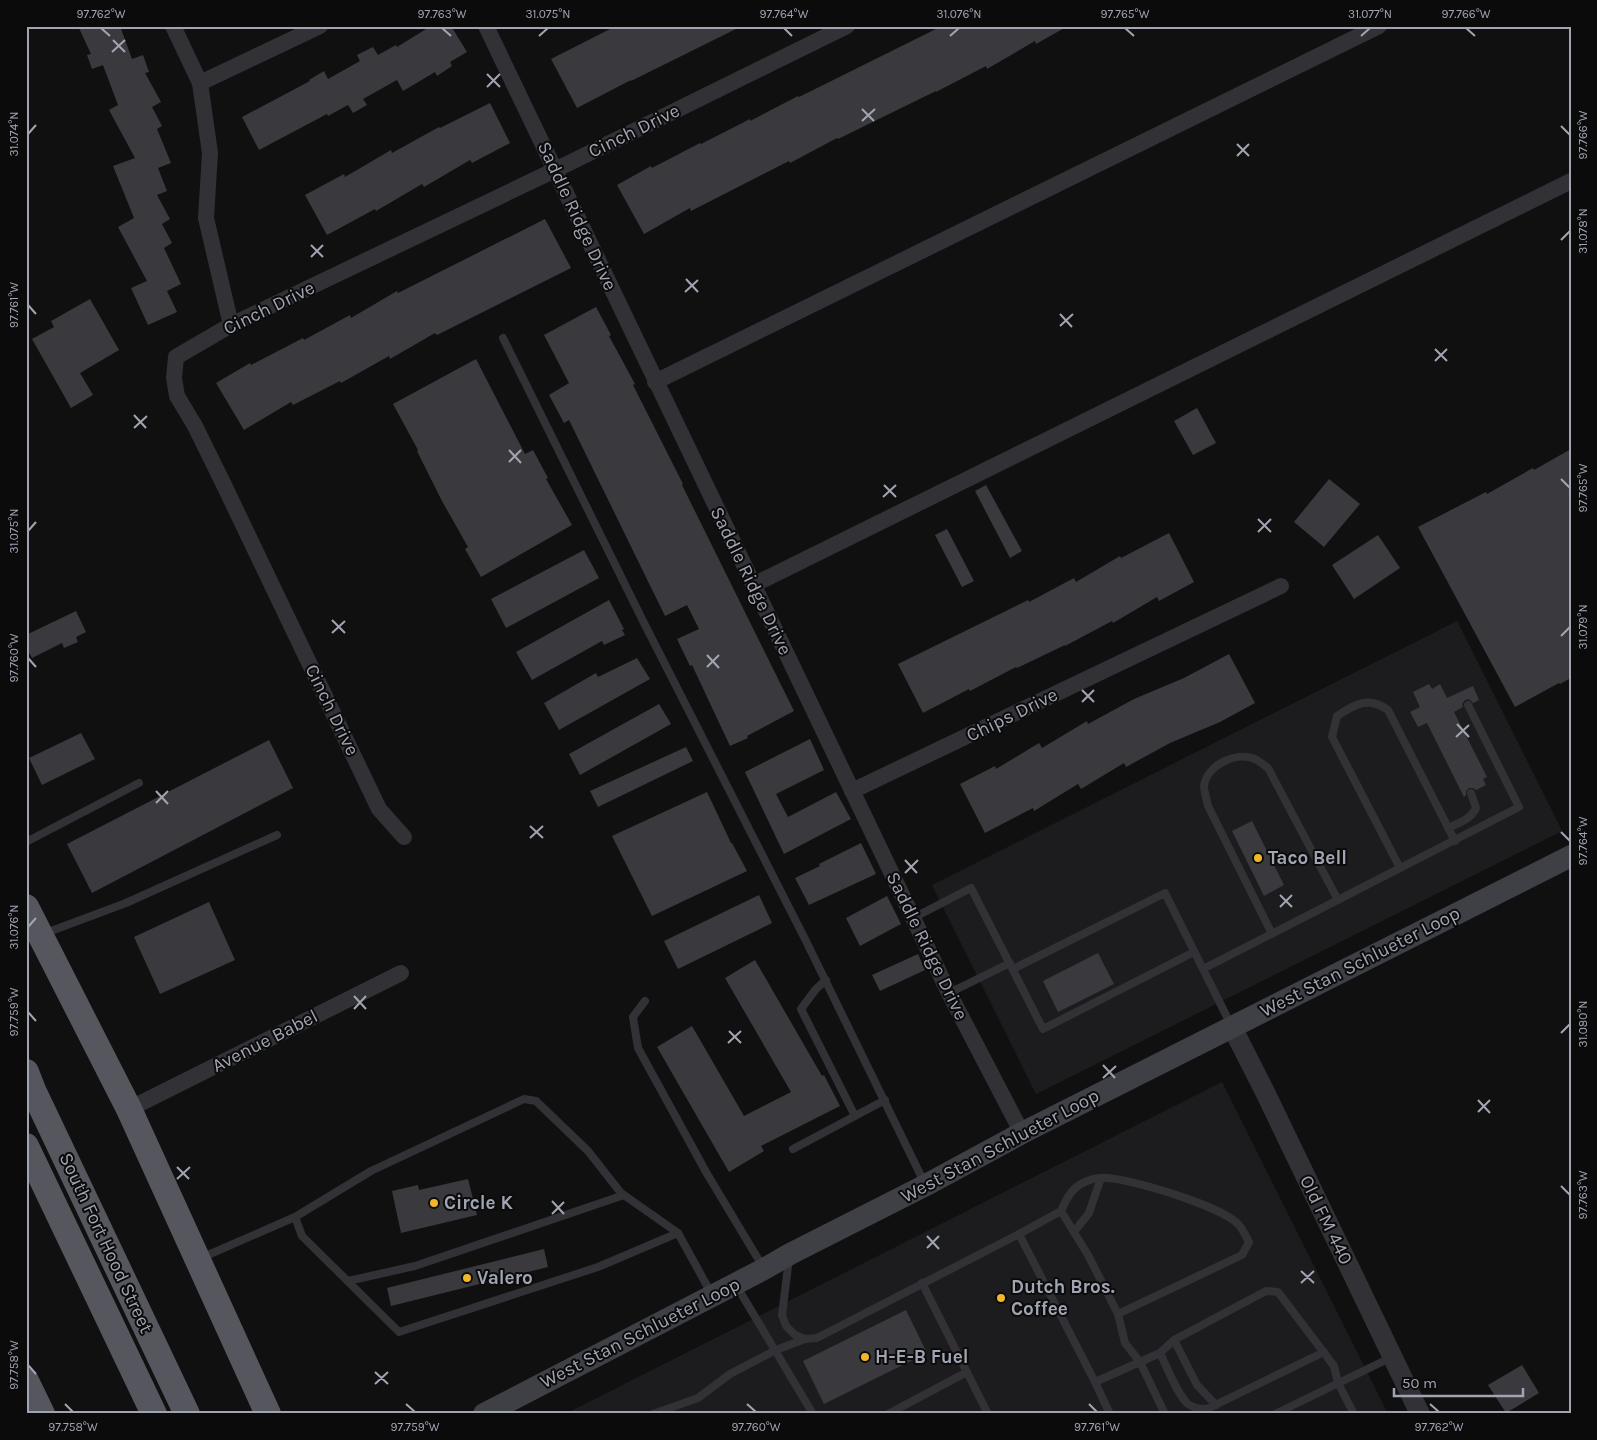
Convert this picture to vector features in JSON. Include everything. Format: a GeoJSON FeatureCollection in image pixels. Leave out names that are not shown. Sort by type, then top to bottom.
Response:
{"type":"FeatureCollection","features":[{"type":"Feature","properties":{"kind":"highway"},"geometry":{"type":"LineString","coordinates":[[26,907],[129,1109],[268,1414]]}},
{"type":"Feature","properties":{"kind":"highway","name":"South Fort Hood Street"},"geometry":{"type":"LineString","coordinates":[[26,1072],[187,1414]]}},
{"type":"Feature","properties":{"kind":"highway","name":"South Fort Hood Street"},"geometry":{"type":"LineString","coordinates":[[26,1146],[154,1414]]}},
{"type":"Feature","properties":{"kind":"highway"},"geometry":{"type":"LineString","coordinates":[[26,1382],[42,1414]]}},
{"type":"Feature","properties":{"kind":"main road","name":"West Stan Schlueter Loop"},"geometry":{"type":"LineString","coordinates":[[484,1414],[712,1294],[926,1185],[1022,1133],[1571,856]]}},
{"type":"Feature","properties":{"kind":"street"},"geometry":{"type":"LineString","coordinates":[[173,26],[200,82],[210,153],[206,218],[231,325]]}},
{"type":"Feature","properties":{"kind":"street"},"geometry":{"type":"LineString","coordinates":[[200,82],[320,26]]}},
{"type":"Feature","properties":{"kind":"street","name":"Saddle Ridge Drive"},"geometry":{"type":"LineString","coordinates":[[486,26],[949,993],[1022,1133]]}},
{"type":"Feature","properties":{"kind":"street","name":"Cinch Drive"},"geometry":{"type":"LineString","coordinates":[[404,837],[379,809],[224,485],[195,426],[177,396],[174,378],[176,357],[231,325],[555,170],[847,26]]}},
{"type":"Feature","properties":{"kind":"street"},"geometry":{"type":"LineString","coordinates":[[655,382],[1379,26]]}},
{"type":"Feature","properties":{"kind":"street"},"geometry":{"type":"LineString","coordinates":[[753,585],[1571,180]]}},
{"type":"Feature","properties":{"kind":"street","name":"Chips Drive"},"geometry":{"type":"LineString","coordinates":[[852,791],[1281,586]]}},
{"type":"Feature","properties":{"kind":"street","name":"Avenue Babel"},"geometry":{"type":"LineString","coordinates":[[129,1109],[401,973]]}},
{"type":"Feature","properties":{"kind":"street","name":"Old FM 440"},"geometry":{"type":"LineString","coordinates":[[1232,1027],[1420,1414]]}},
{"type":"Feature","properties":{"kind":"lane"},"geometry":{"type":"LineString","coordinates":[[503,338],[644,623],[826,980],[926,1185]]}},
{"type":"Feature","properties":{"kind":"lane"},"geometry":{"type":"LineString","coordinates":[[1400,868],[1332,737],[1337,716],[1354,706],[1369,702],[1376,703],[1388,710],[1455,840]]}},
{"type":"Feature","properties":{"kind":"lane"},"geometry":{"type":"LineString","coordinates":[[1203,969],[1519,808],[1468,705]]}},
{"type":"Feature","properties":{"kind":"lane"},"geometry":{"type":"LineString","coordinates":[[1272,934],[1208,806],[1204,786],[1212,771],[1224,761],[1239,756],[1255,759],[1268,768],[1338,900]]}},
{"type":"Feature","properties":{"kind":"lane"},"geometry":{"type":"LineString","coordinates":[[26,842],[139,783]]}},
{"type":"Feature","properties":{"kind":"lane"},"geometry":{"type":"LineString","coordinates":[[1448,828],[1466,820],[1474,813],[1476,808],[1471,793]]}},
{"type":"Feature","properties":{"kind":"lane"},"geometry":{"type":"LineString","coordinates":[[41,935],[126,904],[277,835]]}},
{"type":"Feature","properties":{"kind":"lane"},"geometry":{"type":"LineString","coordinates":[[913,918],[971,888],[1043,1029],[1194,952]]}},
{"type":"Feature","properties":{"kind":"lane"},"geometry":{"type":"LineString","coordinates":[[949,993],[1011,966],[1165,893],[1232,1027]]}},
{"type":"Feature","properties":{"kind":"lane"},"geometry":{"type":"LineString","coordinates":[[826,980],[816,989],[801,1009],[855,1116]]}},
{"type":"Feature","properties":{"kind":"lane"},"geometry":{"type":"LineString","coordinates":[[645,1001],[632,1017],[638,1048],[706,1172],[764,1269]]}},
{"type":"Feature","properties":{"kind":"lane"},"geometry":{"type":"LineString","coordinates":[[198,1260],[295,1217],[371,1171],[524,1099],[536,1102],[588,1151],[624,1195],[678,1233],[712,1294]]}},
{"type":"Feature","properties":{"kind":"lane"},"geometry":{"type":"LineString","coordinates":[[794,1149],[885,1100]]}},
{"type":"Feature","properties":{"kind":"lane"},"geometry":{"type":"LineString","coordinates":[[1074,1232],[1089,1213],[1101,1178]]}},
{"type":"Feature","properties":{"kind":"lane"},"geometry":{"type":"LineString","coordinates":[[653,1414],[698,1398],[730,1374],[776,1350],[805,1339],[817,1338],[1062,1211],[1068,1194],[1082,1183],[1101,1178],[1142,1184],[1214,1208],[1239,1224],[1249,1242],[1242,1255],[1118,1314]]}},
{"type":"Feature","properties":{"kind":"lane"},"geometry":{"type":"LineString","coordinates":[[348,1281],[415,1266],[624,1195]]}},
{"type":"Feature","properties":{"kind":"lane"},"geometry":{"type":"LineString","coordinates":[[1062,1211],[1118,1314],[1125,1343],[1140,1362],[1165,1414]]}},
{"type":"Feature","properties":{"kind":"lane"},"geometry":{"type":"LineString","coordinates":[[295,1217],[302,1236],[399,1332],[598,1267],[678,1233]]}},
{"type":"Feature","properties":{"kind":"lane"},"geometry":{"type":"LineString","coordinates":[[1019,1234],[1110,1414]]}},
{"type":"Feature","properties":{"kind":"lane"},"geometry":{"type":"LineString","coordinates":[[790,1254],[782,1315],[786,1326],[795,1334],[805,1339]]}},
{"type":"Feature","properties":{"kind":"lane"},"geometry":{"type":"LineString","coordinates":[[735,1283],[813,1414]]}},
{"type":"Feature","properties":{"kind":"lane"},"geometry":{"type":"LineString","coordinates":[[922,1283],[988,1414]]}},
{"type":"Feature","properties":{"kind":"lane"},"geometry":{"type":"LineString","coordinates":[[1095,1382],[1160,1353],[1174,1340],[1266,1291],[1278,1292],[1334,1366],[1338,1383],[1354,1414]]}},
{"type":"Feature","properties":{"kind":"lane"},"geometry":{"type":"LineString","coordinates":[[1174,1340],[1196,1385],[1216,1405]]}},
{"type":"Feature","properties":{"kind":"lane"},"geometry":{"type":"LineString","coordinates":[[1160,1353],[1183,1398],[1189,1405],[1197,1409],[1207,1409],[1324,1352]]}},
{"type":"Feature","properties":{"kind":"lane"},"geometry":{"type":"LineString","coordinates":[[1275,1414],[1392,1357]]}},
{"type":"Feature","properties":{"kind":"lane"},"geometry":{"type":"LineString","coordinates":[[888,1414],[967,1372]]}},
{"type":"Feature","properties":{"kind":"shaded area"},"geometry":{"type":"Polygon","coordinates":[[[1457,621],[1562,831],[1036,1094],[932,885],[1457,621]]]}},
{"type":"Feature","properties":{"kind":"shaded area"},"geometry":{"type":"Polygon","coordinates":[[[1222,1082],[1388,1414],[565,1414],[1222,1082]]]}},
{"type":"Feature","properties":{"kind":"building"},"geometry":{"type":"Polygon","coordinates":[[[78,26],[120,26],[132,59],[143,55],[149,72],[145,73],[161,102],[152,107],[162,126],[157,129],[171,163],[158,168],[167,191],[157,195],[170,219],[162,224],[172,243],[164,248],[181,284],[167,291],[177,312],[148,325],[131,288],[147,281],[118,227],[134,218],[113,166],[135,158],[109,110],[118,105],[103,65],[92,69],[87,55],[91,54],[78,26]]]}},
{"type":"Feature","properties":{"kind":"building"},"geometry":{"type":"Polygon","coordinates":[[[431,26],[451,26],[467,52],[450,62],[452,66],[437,76],[435,72],[403,91],[397,80],[363,99],[367,105],[353,113],[348,105],[259,150],[242,117],[310,81],[324,71],[328,79],[360,61],[357,55],[373,47],[378,55],[396,45],[397,47],[431,26]]]}},
{"type":"Feature","properties":{"kind":"building"},"geometry":{"type":"Polygon","coordinates":[[[616,26],[742,26],[577,108],[551,59],[616,26]]]}},
{"type":"Feature","properties":{"kind":"building"},"geometry":{"type":"Polygon","coordinates":[[[942,26],[1068,26],[1036,44],[1035,41],[987,69],[986,66],[936,92],[837,138],[790,163],[789,161],[691,211],[690,208],[644,234],[617,185],[651,166],[652,168],[750,119],[750,121],[942,26]]]}},
{"type":"Feature","properties":{"kind":"building"},"geometry":{"type":"Polygon","coordinates":[[[490,103],[510,143],[472,163],[470,160],[424,187],[422,184],[376,211],[375,209],[327,235],[305,195],[344,174],[345,177],[391,150],[392,153],[439,127],[490,103]]]}},
{"type":"Feature","properties":{"kind":"building"},"geometry":{"type":"Polygon","coordinates":[[[545,219],[571,268],[437,335],[435,333],[390,359],[389,356],[341,383],[340,381],[293,405],[291,402],[244,430],[216,383],[250,363],[251,365],[303,338],[304,340],[350,315],[351,318],[397,291],[398,293],[545,219]]]}},
{"type":"Feature","properties":{"kind":"building"},"geometry":{"type":"Polygon","coordinates":[[[90,299],[119,350],[80,373],[93,395],[71,408],[32,339],[54,327],[51,321],[90,299]]]}},
{"type":"Feature","properties":{"kind":"building"},"geometry":{"type":"Polygon","coordinates":[[[596,307],[794,711],[747,736],[748,738],[730,746],[692,665],[690,666],[677,639],[699,629],[687,605],[665,616],[569,420],[564,423],[549,395],[569,383],[544,335],[596,307]]]}},
{"type":"Feature","properties":{"kind":"building"},"geometry":{"type":"Polygon","coordinates":[[[476,359],[525,454],[533,450],[548,478],[546,479],[572,525],[481,577],[465,549],[468,547],[442,501],[418,450],[393,404],[476,359]]]}},
{"type":"Feature","properties":{"kind":"building"},"geometry":{"type":"Polygon","coordinates":[[[1197,408],[1216,443],[1193,455],[1174,421],[1197,408]]]}},
{"type":"Feature","properties":{"kind":"building"},"geometry":{"type":"Polygon","coordinates":[[[1571,449],[1571,678],[1515,707],[1418,527],[1486,492],[1487,494],[1571,449]]]}},
{"type":"Feature","properties":{"kind":"building"},"geometry":{"type":"Polygon","coordinates":[[[1329,479],[1360,504],[1324,547],[1294,522],[1329,479]]]}},
{"type":"Feature","properties":{"kind":"building"},"geometry":{"type":"Polygon","coordinates":[[[986,485],[1022,551],[1010,558],[975,491],[986,485]]]}},
{"type":"Feature","properties":{"kind":"building"},"geometry":{"type":"Polygon","coordinates":[[[947,529],[974,581],[962,587],[935,535],[947,529]]]}},
{"type":"Feature","properties":{"kind":"building"},"geometry":{"type":"Polygon","coordinates":[[[1169,533],[1194,582],[1159,601],[1157,597],[1113,623],[1112,621],[1065,646],[1016,667],[970,691],[969,689],[923,713],[898,664],[1028,600],[1029,602],[1074,578],[1076,582],[1120,556],[1121,558],[1169,533]]]}},
{"type":"Feature","properties":{"kind":"building"},"geometry":{"type":"Polygon","coordinates":[[[1378,535],[1400,568],[1354,599],[1332,565],[1378,535]]]}},
{"type":"Feature","properties":{"kind":"building"},"geometry":{"type":"Polygon","coordinates":[[[584,550],[599,578],[506,628],[491,599],[584,550]]]}},
{"type":"Feature","properties":{"kind":"building"},"geometry":{"type":"Polygon","coordinates":[[[609,600],[624,629],[622,630],[625,635],[604,645],[602,641],[532,680],[516,652],[609,600]]]}},
{"type":"Feature","properties":{"kind":"building"},"geometry":{"type":"Polygon","coordinates":[[[76,611],[86,632],[76,637],[78,642],[64,648],[62,643],[32,658],[26,647],[26,635],[76,611]]]}},
{"type":"Feature","properties":{"kind":"building"},"geometry":{"type":"Polygon","coordinates":[[[1229,654],[1255,703],[1220,722],[1170,743],[1126,767],[1124,763],[1081,789],[1078,784],[1034,811],[1033,808],[985,833],[960,784],[995,766],[996,769],[1039,743],[1042,748],[1087,721],[1088,724],[1134,699],[1184,678],[1229,654]]]}},
{"type":"Feature","properties":{"kind":"building"},"geometry":{"type":"Polygon","coordinates":[[[637,658],[650,679],[559,730],[544,703],[596,673],[598,677],[637,658]]]}},
{"type":"Feature","properties":{"kind":"building"},"geometry":{"type":"Polygon","coordinates":[[[1429,684],[1432,689],[1440,684],[1447,698],[1473,686],[1479,700],[1473,703],[1469,699],[1465,700],[1462,704],[1463,707],[1454,712],[1487,777],[1483,779],[1486,785],[1476,790],[1469,788],[1464,797],[1427,723],[1418,727],[1410,712],[1420,707],[1413,692],[1429,684]]]}},
{"type":"Feature","properties":{"kind":"building"},"geometry":{"type":"Polygon","coordinates":[[[659,704],[671,724],[580,775],[569,754],[659,704]]]}},
{"type":"Feature","properties":{"kind":"building"},"geometry":{"type":"Polygon","coordinates":[[[81,733],[95,759],[42,785],[29,758],[81,733]]]}},
{"type":"Feature","properties":{"kind":"building"},"geometry":{"type":"Polygon","coordinates":[[[810,739],[824,770],[776,794],[788,817],[836,792],[851,819],[784,854],[745,772],[810,739]]]}},
{"type":"Feature","properties":{"kind":"building"},"geometry":{"type":"Polygon","coordinates":[[[269,740],[293,788],[92,893],[67,844],[269,740]]]}},
{"type":"Feature","properties":{"kind":"building"},"geometry":{"type":"Polygon","coordinates":[[[686,747],[693,761],[598,807],[590,791],[686,747]]]}},
{"type":"Feature","properties":{"kind":"building"},"geometry":{"type":"Polygon","coordinates":[[[707,792],[731,843],[747,871],[652,916],[612,836],[707,792]]]}},
{"type":"Feature","properties":{"kind":"building","name":"Taco Bell"},"geometry":{"type":"Polygon","coordinates":[[[1252,821],[1284,885],[1264,896],[1232,831],[1252,821]]]}},
{"type":"Feature","properties":{"kind":"building"},"geometry":{"type":"Polygon","coordinates":[[[861,843],[876,874],[809,905],[795,878],[861,843]]]}},
{"type":"Feature","properties":{"kind":"building"},"geometry":{"type":"Polygon","coordinates":[[[759,895],[772,923],[678,969],[664,941],[759,895]]]}},
{"type":"Feature","properties":{"kind":"building"},"geometry":{"type":"Polygon","coordinates":[[[887,896],[901,924],[860,946],[846,918],[887,896]]]}},
{"type":"Feature","properties":{"kind":"building"},"geometry":{"type":"Polygon","coordinates":[[[209,902],[235,960],[160,994],[134,937],[209,902]]]}},
{"type":"Feature","properties":{"kind":"building"},"geometry":{"type":"Polygon","coordinates":[[[1098,953],[1114,984],[1058,1012],[1043,981],[1098,953]]]}},
{"type":"Feature","properties":{"kind":"building"},"geometry":{"type":"Polygon","coordinates":[[[918,954],[925,970],[880,991],[872,975],[918,954]]]}},
{"type":"Feature","properties":{"kind":"building"},"geometry":{"type":"Polygon","coordinates":[[[755,960],[822,1076],[824,1075],[840,1106],[761,1146],[764,1151],[729,1172],[657,1047],[692,1026],[744,1116],[791,1092],[725,978],[755,960]]]}},
{"type":"Feature","properties":{"kind":"building","name":"Circle K"},"geometry":{"type":"Polygon","coordinates":[[[468,1179],[477,1215],[401,1233],[392,1191],[418,1185],[419,1190],[468,1179]]]}},
{"type":"Feature","properties":{"kind":"building","name":"Valero"},"geometry":{"type":"Polygon","coordinates":[[[544,1249],[548,1267],[391,1306],[387,1288],[544,1249]]]}},
{"type":"Feature","properties":{"kind":"building","name":"H-E-B Fuel"},"geometry":{"type":"Polygon","coordinates":[[[906,1310],[927,1353],[824,1404],[803,1361],[906,1310]]]}},
{"type":"Feature","properties":{"kind":"building"},"geometry":{"type":"Polygon","coordinates":[[[1522,1365],[1539,1393],[1506,1413],[1488,1385],[1522,1365]]]}},
{"type":"Feature","properties":{"kind":"place","name":"Taco Bell"},"geometry":{"type":"Point","coordinates":[1258,858]}},
{"type":"Feature","properties":{"kind":"place","name":"Circle K"},"geometry":{"type":"Point","coordinates":[434,1203]}},
{"type":"Feature","properties":{"kind":"place","name":"Valero"},"geometry":{"type":"Point","coordinates":[467,1278]}},
{"type":"Feature","properties":{"kind":"place","name":"Dutch Bros. Coffee"},"geometry":{"type":"Point","coordinates":[1001,1298]}},
{"type":"Feature","properties":{"kind":"place","name":"H-E-B Fuel"},"geometry":{"type":"Point","coordinates":[865,1357]}}]}
